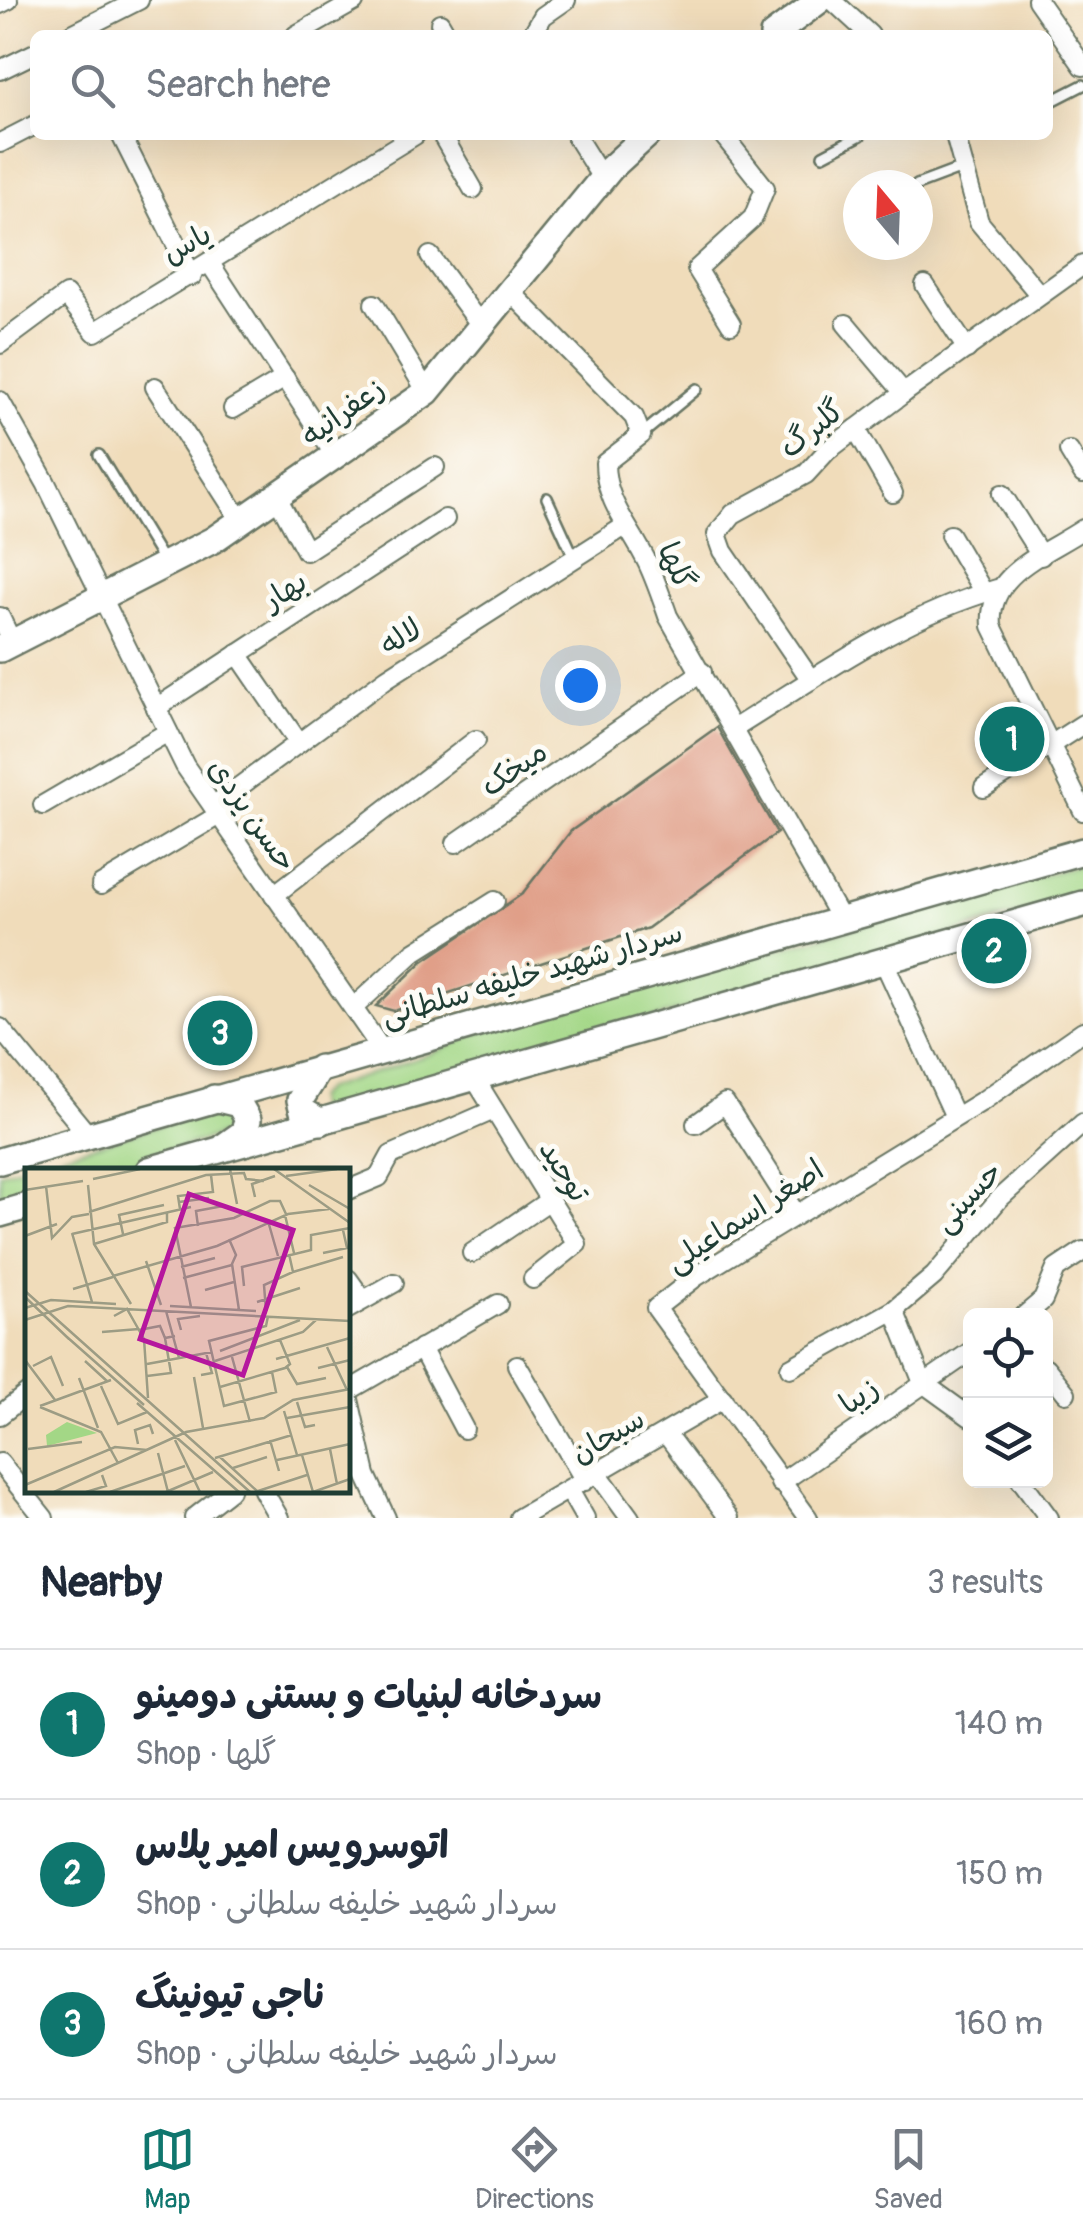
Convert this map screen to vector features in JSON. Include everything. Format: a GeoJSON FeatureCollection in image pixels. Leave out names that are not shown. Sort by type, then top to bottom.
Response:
{"type":"FeatureCollection","features":[{"type":"Feature","properties":{"kind":"main road"},"geometry":{"type":"LineString","coordinates":[[780,30],[820,0]]}},
{"type":"Feature","properties":{"kind":"main road","name":"زعفرانیه"},"geometry":{"type":"LineString","coordinates":[[6,646],[241,521],[427,392],[602,178],[642,140]]}},
{"type":"Feature","properties":{"kind":"main road","name":"سردار شهید خلیفه سلطانی"},"geometry":{"type":"LineString","coordinates":[[0,1161],[1083,850]]}},
{"type":"Feature","properties":{"kind":"main road"},"geometry":{"type":"LineString","coordinates":[[160,1168],[1083,904]]}},
{"type":"Feature","properties":{"kind":"main road"},"geometry":{"type":"LineString","coordinates":[[320,1068],[300,1100],[303,1111],[321,1122]]}},
{"type":"Feature","properties":{"kind":"main road"},"geometry":{"type":"LineString","coordinates":[[214,1098],[239,1104],[248,1120],[243,1134],[218,1150]]}},
{"type":"Feature","properties":{"kind":"main road"},"geometry":{"type":"LineString","coordinates":[[0,1214],[25,1207]]}},
{"type":"Feature","properties":{"kind":"street"},"geometry":{"type":"LineString","coordinates":[[0,4],[8,0]]}},
{"type":"Feature","properties":{"kind":"street"},"geometry":{"type":"LineString","coordinates":[[80,30],[139,0]]}},
{"type":"Feature","properties":{"kind":"street"},"geometry":{"type":"LineString","coordinates":[[535,30],[543,16],[566,0]]}},
{"type":"Feature","properties":{"kind":"street"},"geometry":{"type":"LineString","coordinates":[[832,0],[865,30]]}},
{"type":"Feature","properties":{"kind":"street"},"geometry":{"type":"LineString","coordinates":[[1037,0],[1082,63]]}},
{"type":"Feature","properties":{"kind":"street"},"geometry":{"type":"LineString","coordinates":[[305,30],[354,2]]}},
{"type":"Feature","properties":{"kind":"street"},"geometry":{"type":"LineString","coordinates":[[0,70],[30,55]]}},
{"type":"Feature","properties":{"kind":"street"},"geometry":{"type":"LineString","coordinates":[[0,143],[30,128]]}},
{"type":"Feature","properties":{"kind":"street"},"geometry":{"type":"LineString","coordinates":[[124,140],[192,276]]}},
{"type":"Feature","properties":{"kind":"street","name":"یاس"},"geometry":{"type":"LineString","coordinates":[[0,344],[66,296],[95,332],[211,265],[407,140]]}},
{"type":"Feature","properties":{"kind":"street"},"geometry":{"type":"LineString","coordinates":[[445,140],[473,189]]}},
{"type":"Feature","properties":{"kind":"street"},"geometry":{"type":"LineString","coordinates":[[578,140],[602,178]]}},
{"type":"Feature","properties":{"kind":"street"},"geometry":{"type":"LineString","coordinates":[[728,140],[765,188],[753,218],[697,269],[732,324]]}},
{"type":"Feature","properties":{"kind":"street"},"geometry":{"type":"LineString","coordinates":[[956,140],[979,222],[1038,294]]}},
{"type":"Feature","properties":{"kind":"street"},"geometry":{"type":"LineString","coordinates":[[430,256],[482,327]]}},
{"type":"Feature","properties":{"kind":"street"},"geometry":{"type":"LineString","coordinates":[[211,265],[336,458]]}},
{"type":"Feature","properties":{"kind":"street","name":"گلبرگ"},"geometry":{"type":"LineString","coordinates":[[811,680],[723,551],[717,534],[733,514],[806,474],[856,429],[1083,265]]}},
{"type":"Feature","properties":{"kind":"street"},"geometry":{"type":"LineString","coordinates":[[925,285],[967,349]]}},
{"type":"Feature","properties":{"kind":"street"},"geometry":{"type":"LineString","coordinates":[[512,292],[634,417],[641,434]]}},
{"type":"Feature","properties":{"kind":"street"},"geometry":{"type":"LineString","coordinates":[[374,304],[427,392]]}},
{"type":"Feature","properties":{"kind":"street"},"geometry":{"type":"LineString","coordinates":[[846,324],[904,393]]}},
{"type":"Feature","properties":{"kind":"street"},"geometry":{"type":"LineString","coordinates":[[233,410],[284,378]]}},
{"type":"Feature","properties":{"kind":"street"},"geometry":{"type":"LineString","coordinates":[[154,387],[241,521]]}},
{"type":"Feature","properties":{"kind":"street","name":"حسن یزدی"},"geometry":{"type":"LineString","coordinates":[[0,401],[46,483],[168,732],[216,810],[382,1050]]}},
{"type":"Feature","properties":{"kind":"street"},"geometry":{"type":"LineString","coordinates":[[856,429],[892,494]]}},
{"type":"Feature","properties":{"kind":"street","name":"گلها"},"geometry":{"type":"LineString","coordinates":[[641,434],[604,463],[605,480],[648,562],[668,616],[841,920]]}},
{"type":"Feature","properties":{"kind":"street"},"geometry":{"type":"LineString","coordinates":[[1069,451],[1083,474]]}},
{"type":"Feature","properties":{"kind":"street"},"geometry":{"type":"LineString","coordinates":[[277,498],[306,551],[435,467]]}},
{"type":"Feature","properties":{"kind":"street"},"geometry":{"type":"LineString","coordinates":[[1002,494],[1041,556]]}},
{"type":"Feature","properties":{"kind":"street","name":"بهار"},"geometry":{"type":"LineString","coordinates":[[156,708],[445,519]]}},
{"type":"Feature","properties":{"kind":"street","name":"لاله"},"geometry":{"type":"LineString","coordinates":[[101,885],[216,810],[298,743],[388,678],[626,526]]}},
{"type":"Feature","properties":{"kind":"street"},"geometry":{"type":"LineString","coordinates":[[734,728],[884,634],[946,604],[990,591],[1083,529]]}},
{"type":"Feature","properties":{"kind":"street"},"geometry":{"type":"LineString","coordinates":[[950,535],[990,591],[992,626],[1083,811]]}},
{"type":"Feature","properties":{"kind":"street"},"geometry":{"type":"LineString","coordinates":[[0,618],[6,646]]}},
{"type":"Feature","properties":{"kind":"street"},"geometry":{"type":"LineString","coordinates":[[238,654],[298,743]]}},
{"type":"Feature","properties":{"kind":"street","name":"میخک"},"geometry":{"type":"LineString","coordinates":[[456,843],[702,672]]}},
{"type":"Feature","properties":{"kind":"street"},"geometry":{"type":"LineString","coordinates":[[984,788],[1083,724]]}},
{"type":"Feature","properties":{"kind":"street"},"geometry":{"type":"LineString","coordinates":[[42,804],[168,732]]}},
{"type":"Feature","properties":{"kind":"street"},"geometry":{"type":"LineString","coordinates":[[274,895],[476,740]]}},
{"type":"Feature","properties":{"kind":"street"},"geometry":{"type":"LineString","coordinates":[[353,1008],[414,952],[495,901]]}},
{"type":"Feature","properties":{"kind":"street"},"geometry":{"type":"LineString","coordinates":[[884,962],[955,1117]]}},
{"type":"Feature","properties":{"kind":"street"},"geometry":{"type":"LineString","coordinates":[[0,1028],[88,1135]]}},
{"type":"Feature","properties":{"kind":"street","name":"اصغر اسماعیلی"},"geometry":{"type":"LineString","coordinates":[[808,1518],[656,1308],[697,1276],[955,1117],[1083,1031]]}},
{"type":"Feature","properties":{"kind":"street","name":"توحید"},"geometry":{"type":"LineString","coordinates":[[475,1079],[577,1244],[533,1279]]}},
{"type":"Feature","properties":{"kind":"street"},"geometry":{"type":"LineString","coordinates":[[696,1124],[725,1103],[796,1214]]}},
{"type":"Feature","properties":{"kind":"street"},"geometry":{"type":"LineString","coordinates":[[350,1189],[379,1177],[390,1154],[494,1110]]}},
{"type":"Feature","properties":{"kind":"street","name":"حسینی"},"geometry":{"type":"LineString","coordinates":[[790,1368],[894,1310],[934,1276],[1000,1198],[1083,1123]]}},
{"type":"Feature","properties":{"kind":"street"},"geometry":{"type":"LineString","coordinates":[[472,1252],[550,1200]]}},
{"type":"Feature","properties":{"kind":"street"},"geometry":{"type":"LineString","coordinates":[[1034,1308],[1043,1300],[1056,1270],[1083,1251]]}},
{"type":"Feature","properties":{"kind":"street"},"geometry":{"type":"LineString","coordinates":[[355,1305],[394,1283]]}},
{"type":"Feature","properties":{"kind":"street"},"geometry":{"type":"LineString","coordinates":[[350,1392],[498,1304]]}},
{"type":"Feature","properties":{"kind":"street"},"geometry":{"type":"LineString","coordinates":[[894,1310],[922,1383],[963,1412]]}},
{"type":"Feature","properties":{"kind":"street"},"geometry":{"type":"LineString","coordinates":[[421,1348],[464,1429]]}},
{"type":"Feature","properties":{"kind":"street","name":"زیبا"},"geometry":{"type":"LineString","coordinates":[[780,1483],[806,1470],[963,1357]]}},
{"type":"Feature","properties":{"kind":"street"},"geometry":{"type":"LineString","coordinates":[[517,1365],[584,1481],[630,1518]]}},
{"type":"Feature","properties":{"kind":"street"},"geometry":{"type":"LineString","coordinates":[[1053,1377],[1066,1394]]}},
{"type":"Feature","properties":{"kind":"street"},"geometry":{"type":"LineString","coordinates":[[0,1415],[25,1395]]}},
{"type":"Feature","properties":{"kind":"street","name":"سبحان"},"geometry":{"type":"LineString","coordinates":[[519,1518],[723,1400]]}},
{"type":"Feature","properties":{"kind":"street"},"geometry":{"type":"LineString","coordinates":[[350,1402],[366,1475],[386,1518]]}},
{"type":"Feature","properties":{"kind":"street"},"geometry":{"type":"LineString","coordinates":[[667,1434],[729,1518]]}},
{"type":"Feature","properties":{"kind":"street"},"geometry":{"type":"LineString","coordinates":[[0,1463],[44,1518]]}},
{"type":"Feature","properties":{"kind":"street"},"geometry":{"type":"LineString","coordinates":[[584,1481],[585,1518]]}},
{"type":"Feature","properties":{"kind":"street"},"geometry":{"type":"LineString","coordinates":[[1027,1488],[1049,1518]]}},
{"type":"Feature","properties":{"kind":"street"},"geometry":{"type":"LineString","coordinates":[[265,1493],[280,1518]]}},
{"type":"Feature","properties":{"kind":"street"},"geometry":{"type":"LineString","coordinates":[[194,1518],[217,1510]]}},
{"type":"Feature","properties":{"kind":"lane"},"geometry":{"type":"LineString","coordinates":[[1053,100],[1083,85]]}},
{"type":"Feature","properties":{"kind":"lane"},"geometry":{"type":"LineString","coordinates":[[823,155],[852,140]]}},
{"type":"Feature","properties":{"kind":"lane"},"geometry":{"type":"LineString","coordinates":[[933,179],[962,168]]}},
{"type":"Feature","properties":{"kind":"lane"},"geometry":{"type":"LineString","coordinates":[[641,434],[697,389]]}},
{"type":"Feature","properties":{"kind":"lane"},"geometry":{"type":"LineString","coordinates":[[99,455],[165,564]]}},
{"type":"Feature","properties":{"kind":"lane"},"geometry":{"type":"LineString","coordinates":[[547,498],[576,559]]}},
{"type":"Feature","properties":{"kind":"green space"},"geometry":{"type":"Polygon","coordinates":[[[1083,864],[1083,896],[328,1111],[316,1107],[315,1098],[325,1089],[433,1053],[477,1033],[1083,864]]]}},
{"type":"Feature","properties":{"kind":"green space"},"geometry":{"type":"Polygon","coordinates":[[[219,1108],[232,1117],[232,1131],[118,1168],[25,1168],[25,1198],[0,1205],[0,1173],[219,1108]]]}},
{"type":"Feature","properties":{"kind":"building"},"geometry":{"type":"Polygon","coordinates":[[[717,727],[777,833],[648,928],[394,1011],[376,1006],[422,962],[522,894],[571,831],[717,727]]]}},
{"type":"Feature","properties":{"kind":"place","name":"سردخانه لبنیات و بستنی دومینو"},"geometry":{"type":"Point","coordinates":[1012,739]}},
{"type":"Feature","properties":{"kind":"place","name":"اتوسرويس امير پلاس"},"geometry":{"type":"Point","coordinates":[994,951]}},
{"type":"Feature","properties":{"kind":"place","name":"ناجی‌ تیونینگ"},"geometry":{"type":"Point","coordinates":[220,1033]}}]}
